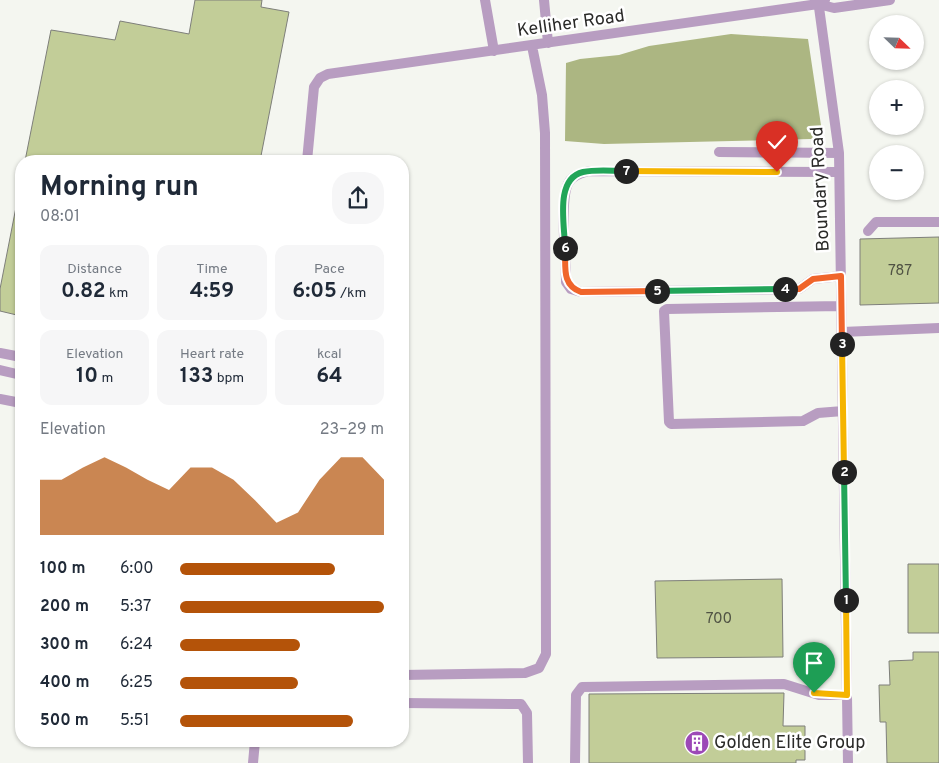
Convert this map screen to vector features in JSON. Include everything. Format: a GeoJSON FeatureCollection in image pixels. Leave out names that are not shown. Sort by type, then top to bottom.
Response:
{"type":"FeatureCollection","features":[{"type":"Feature","properties":{"kind":"street"},"geometry":{"type":"LineString","coordinates":[[486,0],[494,51]]}},
{"type":"Feature","properties":{"kind":"street"},"geometry":{"type":"LineString","coordinates":[[544,0],[548,43]]}},
{"type":"Feature","properties":{"kind":"street","name":"Kelliher Road"},"geometry":{"type":"LineString","coordinates":[[308,155],[314,87],[320,78],[328,74],[532,46],[819,1],[834,8],[890,0]]}},
{"type":"Feature","properties":{"kind":"street","name":"Boundary Road"},"geometry":{"type":"LineString","coordinates":[[819,1],[839,153],[848,763]]}},
{"type":"Feature","properties":{"kind":"street"},"geometry":{"type":"LineString","coordinates":[[409,675],[525,673],[539,668],[546,654],[545,133],[542,95],[532,46]]}},
{"type":"Feature","properties":{"kind":"street"},"geometry":{"type":"LineString","coordinates":[[718,152],[839,153]]}},
{"type":"Feature","properties":{"kind":"street"},"geometry":{"type":"LineString","coordinates":[[839,172],[589,171],[580,173],[569,181],[564,194],[566,282],[571,289],[581,292],[799,289],[813,279],[841,276]]}},
{"type":"Feature","properties":{"kind":"street"},"geometry":{"type":"LineString","coordinates":[[868,231],[873,224],[879,222],[939,222]]}},
{"type":"Feature","properties":{"kind":"street"},"geometry":{"type":"LineString","coordinates":[[841,306],[667,309],[664,311],[668,422],[671,424],[803,422],[818,413],[843,411]]}},
{"type":"Feature","properties":{"kind":"street"},"geometry":{"type":"LineString","coordinates":[[842,332],[939,328]]}},
{"type":"Feature","properties":{"kind":"street"},"geometry":{"type":"LineString","coordinates":[[0,353],[15,356]]}},
{"type":"Feature","properties":{"kind":"street"},"geometry":{"type":"LineString","coordinates":[[0,370],[15,374]]}},
{"type":"Feature","properties":{"kind":"street"},"geometry":{"type":"LineString","coordinates":[[0,399],[15,402]]}},
{"type":"Feature","properties":{"kind":"street"},"geometry":{"type":"LineString","coordinates":[[575,763],[576,695],[582,687],[784,684],[818,694],[847,695]]}},
{"type":"Feature","properties":{"kind":"street"},"geometry":{"type":"LineString","coordinates":[[409,703],[522,704],[527,714],[528,763]]}},
{"type":"Feature","properties":{"kind":"street"},"geometry":{"type":"LineString","coordinates":[[253,763],[254,747]]}},
{"type":"Feature","properties":{"kind":"green space"},"geometry":{"type":"Polygon","coordinates":[[[731,34],[808,39],[822,132],[811,139],[604,144],[565,141],[566,63],[580,59],[619,55],[649,46],[731,34]]]}},
{"type":"Feature","properties":{"kind":"building"},"geometry":{"type":"Polygon","coordinates":[[[195,0],[262,0],[261,7],[289,12],[261,155],[26,155],[51,30],[115,40],[120,21],[189,34],[195,0]]]}},
{"type":"Feature","properties":{"kind":"building"},"geometry":{"type":"Polygon","coordinates":[[[15,212],[15,315],[0,311],[0,289],[15,212]]]}},
{"type":"Feature","properties":{"kind":"building"},"geometry":{"type":"Polygon","coordinates":[[[939,237],[939,303],[860,305],[860,239],[939,237]]]}},
{"type":"Feature","properties":{"kind":"building"},"geometry":{"type":"Polygon","coordinates":[[[908,564],[939,564],[939,633],[908,633],[908,564]]]}},
{"type":"Feature","properties":{"kind":"building"},"geometry":{"type":"Polygon","coordinates":[[[782,579],[783,657],[657,658],[655,581],[782,579]]]}},
{"type":"Feature","properties":{"kind":"building"},"geometry":{"type":"Polygon","coordinates":[[[913,652],[939,652],[939,763],[887,763],[886,722],[880,722],[879,685],[890,685],[889,661],[913,660],[913,652]]]}},
{"type":"Feature","properties":{"kind":"building","name":"Golden Elite Group"},"geometry":{"type":"Polygon","coordinates":[[[784,693],[783,726],[805,726],[805,760],[796,760],[796,763],[589,763],[589,694],[784,693]]]}},
{"type":"Feature","properties":{"kind":"place","name":"Golden Elite Group"},"geometry":{"type":"Point","coordinates":[697,743]}},
{"type":"Feature","properties":{"kind":"route"},"geometry":{"type":"LineString","coordinates":[[777,172],[589,171],[580,173],[569,181],[564,194],[566,282],[571,289],[581,292],[799,289],[813,279],[826,276],[841,276],[847,695],[814,693]]}}]}
